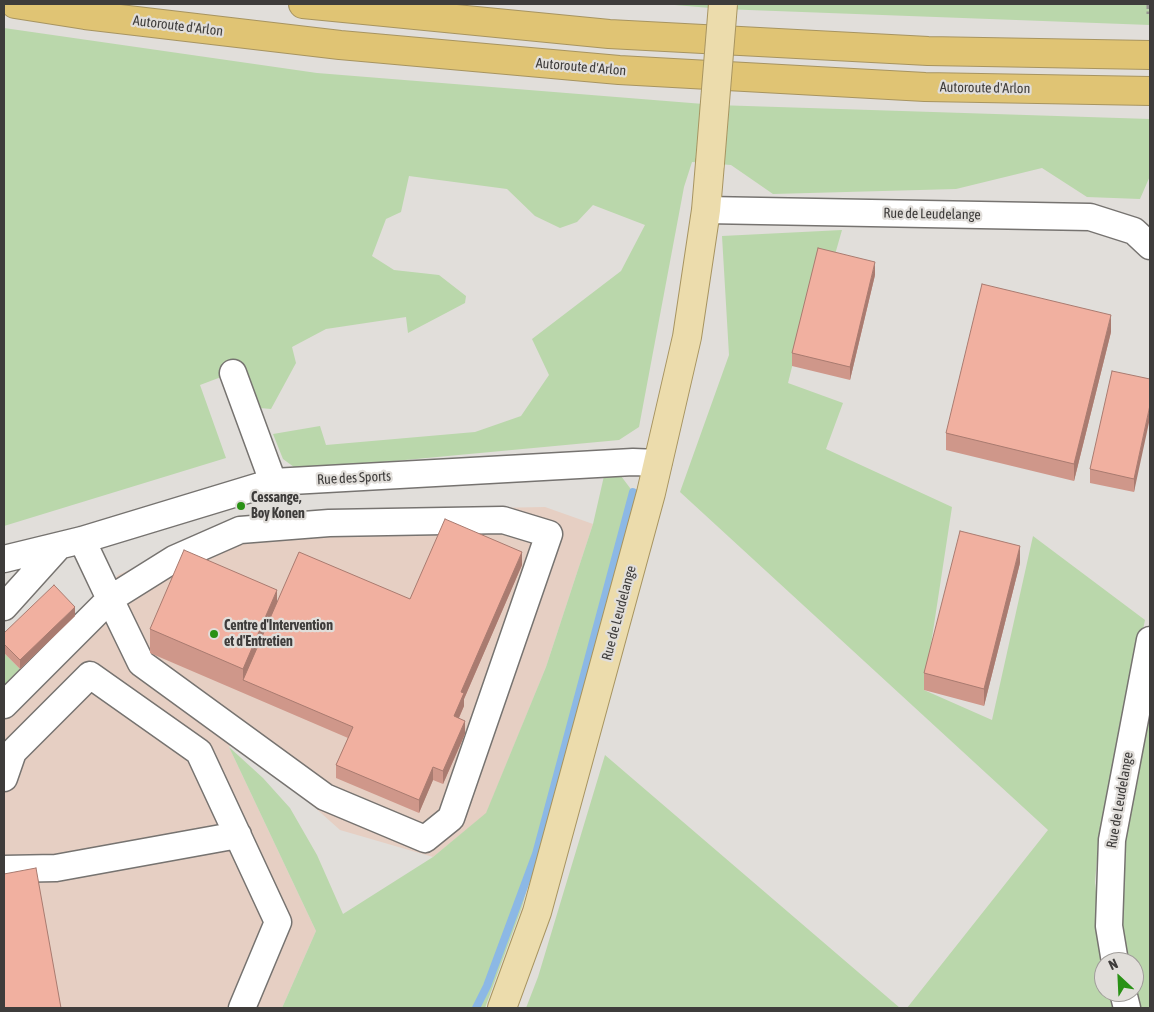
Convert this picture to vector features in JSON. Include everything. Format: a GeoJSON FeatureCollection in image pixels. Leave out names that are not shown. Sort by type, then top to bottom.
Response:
{"type":"FeatureCollection","features":[{"type":"Feature","properties":{"kind":"highway","name":"Autoroute d'Arlon"},"geometry":{"type":"LineString","coordinates":[[15,4],[85,15],[340,45],[619,70],[925,87],[1150,91]]}},
{"type":"Feature","properties":{"kind":"highway"},"geometry":{"type":"LineString","coordinates":[[303,4],[619,34],[928,51],[1150,55]]}},
{"type":"Feature","properties":{"kind":"main road","name":"Rue de Leudelange"},"geometry":{"type":"LineString","coordinates":[[502,1008],[537,912],[658,462],[687,337],[706,210],[723,4]]}},
{"type":"Feature","properties":{"kind":"street","name":"Rue de Leudelange"},"geometry":{"type":"LineString","coordinates":[[706,210],[1090,217],[1134,231],[1150,246]]}},
{"type":"Feature","properties":{"kind":"street"},"geometry":{"type":"LineString","coordinates":[[232,372],[273,482]]}},
{"type":"Feature","properties":{"kind":"street","name":"Rue des Sports"},"geometry":{"type":"LineString","coordinates":[[4,559],[70,543],[273,482],[658,462]]}},
{"type":"Feature","properties":{"kind":"street"},"geometry":{"type":"LineString","coordinates":[[4,607],[70,543],[110,598],[140,663],[325,797],[425,839],[451,818],[549,534],[503,520],[329,523],[240,530],[174,559],[110,598],[4,705]]}},
{"type":"Feature","properties":{"kind":"street","name":"Rue de Leudelange"},"geometry":{"type":"LineString","coordinates":[[1113,952],[1109,926],[1112,840],[1150,640]]}},
{"type":"Feature","properties":{"kind":"street"},"geometry":{"type":"LineString","coordinates":[[4,778],[13,752],[90,675],[199,752],[278,922],[242,1008]]}},
{"type":"Feature","properties":{"kind":"street"},"geometry":{"type":"LineString","coordinates":[[4,869],[56,868],[238,835]]}},
{"type":"Feature","properties":{"kind":"path"},"geometry":{"type":"LineString","coordinates":[[1148,4],[1148,14]]}},
{"type":"Feature","properties":{"kind":"shaded area"},"geometry":{"type":"Polygon","coordinates":[[[545,507],[593,524],[546,667],[486,814],[433,857],[340,830],[237,738],[229,747],[316,931],[282,1008],[4,1008],[4,685],[118,575],[237,521],[331,511],[545,507]]]}},
{"type":"Feature","properties":{"kind":"green space"},"geometry":{"type":"Polygon","coordinates":[[[663,4],[1150,4],[1150,25],[722,9],[663,4]]]}},
{"type":"Feature","properties":{"kind":"green space"},"geometry":{"type":"Polygon","coordinates":[[[4,28],[317,73],[716,105],[1150,119],[1150,176],[1140,199],[1087,197],[1042,168],[956,189],[773,194],[731,165],[692,162],[684,187],[639,427],[619,440],[298,470],[283,459],[273,434],[320,426],[326,445],[475,432],[521,416],[549,375],[532,339],[621,271],[645,225],[593,205],[577,222],[560,228],[535,216],[507,189],[409,176],[401,212],[386,219],[372,256],[394,270],[439,275],[466,296],[465,303],[408,333],[406,317],[326,329],[292,347],[296,363],[271,409],[260,408],[245,368],[200,385],[226,458],[4,526],[4,28]]]}},
{"type":"Feature","properties":{"kind":"green space"},"geometry":{"type":"Polygon","coordinates":[[[842,230],[832,265],[818,262],[788,383],[843,403],[826,449],[952,507],[924,690],[992,720],[1033,536],[1145,620],[1098,847],[1095,882],[1102,952],[1094,952],[1094,1002],[1114,1002],[1116,1008],[907,1008],[1048,830],[680,492],[729,355],[722,236],[842,230]]]}},
{"type":"Feature","properties":{"kind":"green space"},"geometry":{"type":"Polygon","coordinates":[[[604,476],[621,476],[633,492],[522,907],[485,1008],[282,1008],[316,931],[229,747],[263,778],[290,808],[317,855],[343,914],[433,857],[486,813],[546,667],[593,524],[604,476]]]}},
{"type":"Feature","properties":{"kind":"green space"},"geometry":{"type":"Polygon","coordinates":[[[4,653],[20,669],[4,685],[4,653]]]}},
{"type":"Feature","properties":{"kind":"green space"},"geometry":{"type":"Polygon","coordinates":[[[1150,690],[1150,1008],[1138,1008],[1136,1002],[1144,1002],[1144,952],[1123,952],[1121,945],[1120,850],[1150,690]]]}},
{"type":"Feature","properties":{"kind":"green space"},"geometry":{"type":"Polygon","coordinates":[[[605,755],[900,1008],[526,1008],[538,977],[605,755]]]}},
{"type":"Feature","properties":{"kind":"building"},"geometry":{"type":"Polygon","coordinates":[[[818,248],[875,262],[850,367],[792,353],[818,248]]]}},
{"type":"Feature","properties":{"kind":"building"},"geometry":{"type":"Polygon","coordinates":[[[982,284],[1111,315],[1074,464],[946,433],[982,284]]]}},
{"type":"Feature","properties":{"kind":"building"},"geometry":{"type":"Polygon","coordinates":[[[1112,371],[1150,379],[1150,405],[1134,479],[1090,469],[1112,371]]]}},
{"type":"Feature","properties":{"kind":"building"},"geometry":{"type":"Polygon","coordinates":[[[445,519],[522,552],[461,692],[464,693],[454,716],[465,721],[443,771],[433,767],[419,800],[336,765],[353,727],[243,680],[299,552],[410,599],[445,519]]]}},
{"type":"Feature","properties":{"kind":"building"},"geometry":{"type":"Polygon","coordinates":[[[960,531],[1020,546],[984,689],[924,673],[960,531]]]}},
{"type":"Feature","properties":{"kind":"building","name":"Centre d'Intervention et d'Entretien"},"geometry":{"type":"Polygon","coordinates":[[[184,550],[277,590],[243,669],[150,629],[184,550]]]}},
{"type":"Feature","properties":{"kind":"building"},"geometry":{"type":"Polygon","coordinates":[[[54,585],[75,607],[20,660],[4,644],[4,633],[54,585]]]}},
{"type":"Feature","properties":{"kind":"building"},"geometry":{"type":"Polygon","coordinates":[[[36,868],[61,1008],[4,1008],[4,874],[36,868]]]}},
{"type":"Feature","properties":{"kind":"waterway"},"geometry":{"type":"LineString","coordinates":[[476,1008],[487,986],[536,854],[633,492]]}},
{"type":"Feature","properties":{"kind":"place","name":"Cessange, Boy Konen"},"geometry":{"type":"Point","coordinates":[241,506]}},
{"type":"Feature","properties":{"kind":"place","name":"Centre d'Intervention et d'Entretien"},"geometry":{"type":"Point","coordinates":[214,634]}}]}
